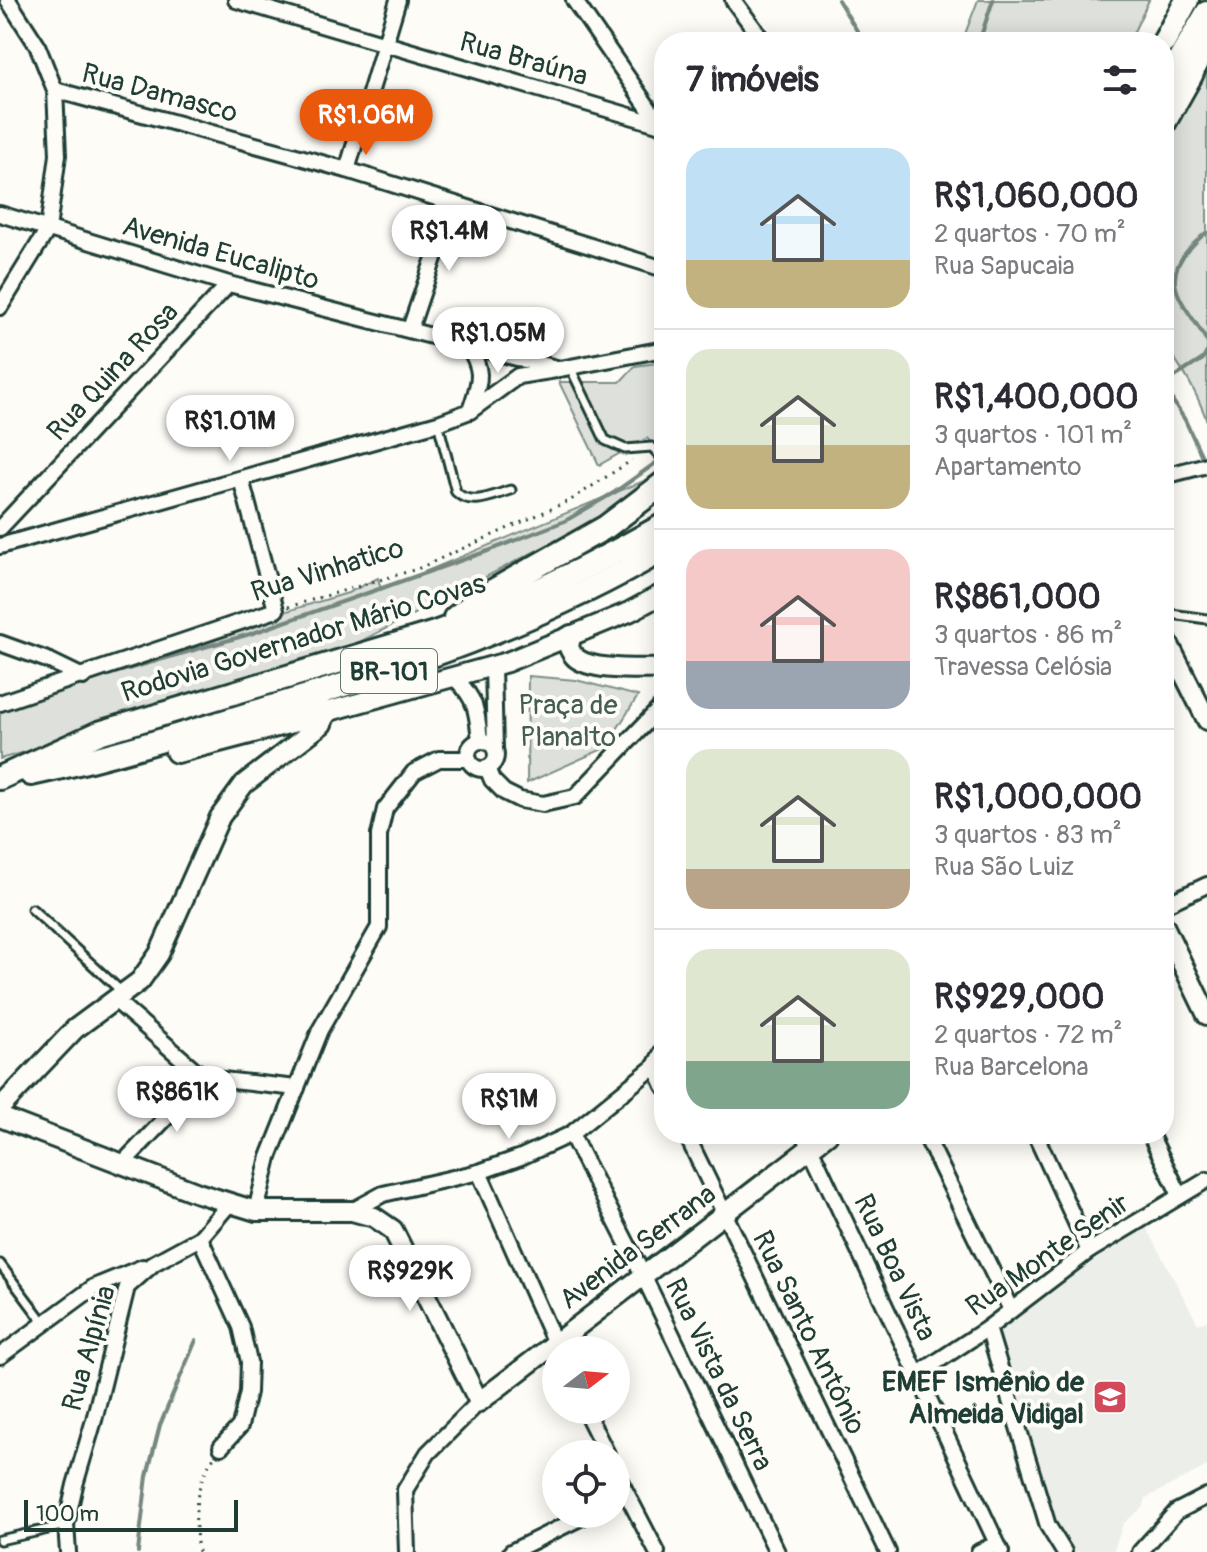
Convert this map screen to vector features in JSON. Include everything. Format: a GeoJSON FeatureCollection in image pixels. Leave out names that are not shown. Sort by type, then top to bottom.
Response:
{"type":"FeatureCollection","features":[{"type":"Feature","properties":{"kind":"main road"},"geometry":{"type":"LineString","coordinates":[[1169,32],[1187,0]]}},
{"type":"Feature","properties":{"kind":"main road"},"geometry":{"type":"LineString","coordinates":[[1174,69],[1207,13]]}},
{"type":"Feature","properties":{"kind":"main road"},"geometry":{"type":"LineString","coordinates":[[1174,105],[1207,36]]}},
{"type":"Feature","properties":{"kind":"main road"},"geometry":{"type":"LineString","coordinates":[[435,633],[482,597],[606,527],[654,491]]}},
{"type":"Feature","properties":{"kind":"main road","name":"Rodovia Governador Mário Covas"},"geometry":{"type":"LineString","coordinates":[[0,780],[99,733],[476,618],[601,561],[654,531]]}},
{"type":"Feature","properties":{"kind":"main road","name":"Rodovia Governador Mário Covas"},"geometry":{"type":"LineString","coordinates":[[0,780],[100,759],[439,655],[613,579],[654,555]]}},
{"type":"Feature","properties":{"kind":"main road"},"geometry":{"type":"LineString","coordinates":[[100,759],[178,750],[326,712]]}},
{"type":"Feature","properties":{"kind":"street"},"geometry":{"type":"LineString","coordinates":[[0,307],[48,229],[58,155],[55,90],[37,45],[8,0]]}},
{"type":"Feature","properties":{"kind":"street","name":"Rua Braúna"},"geometry":{"type":"LineString","coordinates":[[236,0],[654,124]]}},
{"type":"Feature","properties":{"kind":"street"},"geometry":{"type":"LineString","coordinates":[[347,170],[398,0]]}},
{"type":"Feature","properties":{"kind":"street"},"geometry":{"type":"LineString","coordinates":[[574,0],[654,115]]}},
{"type":"Feature","properties":{"kind":"street"},"geometry":{"type":"LineString","coordinates":[[733,0],[757,32]]}},
{"type":"Feature","properties":{"kind":"street","name":"Rua Damasco"},"geometry":{"type":"LineString","coordinates":[[55,90],[347,170],[654,266]]}},
{"type":"Feature","properties":{"kind":"street"},"geometry":{"type":"LineString","coordinates":[[624,113],[638,92]]}},
{"type":"Feature","properties":{"kind":"street"},"geometry":{"type":"LineString","coordinates":[[410,329],[452,205]]}},
{"type":"Feature","properties":{"kind":"street","name":"Avenida Eucalipto"},"geometry":{"type":"LineString","coordinates":[[0,214],[229,284],[565,368],[654,351]]}},
{"type":"Feature","properties":{"kind":"street","name":"Rua Quina Rosa"},"geometry":{"type":"LineString","coordinates":[[0,528],[229,284]]}},
{"type":"Feature","properties":{"kind":"street"},"geometry":{"type":"LineString","coordinates":[[467,344],[479,364],[479,383],[470,411]]}},
{"type":"Feature","properties":{"kind":"street"},"geometry":{"type":"LineString","coordinates":[[0,546],[438,423],[470,411],[518,376],[565,368]]}},
{"type":"Feature","properties":{"kind":"street"},"geometry":{"type":"LineString","coordinates":[[1174,474],[1200,468]]}},
{"type":"Feature","properties":{"kind":"street"},"geometry":{"type":"LineString","coordinates":[[241,479],[276,610]]}},
{"type":"Feature","properties":{"kind":"street"},"geometry":{"type":"LineString","coordinates":[[0,1108],[75,1029],[140,981],[159,954],[220,817],[244,784],[322,724],[326,712],[493,667],[629,612],[654,598]]}},
{"type":"Feature","properties":{"kind":"street","name":"Rua Vinhatico"},"geometry":{"type":"LineString","coordinates":[[0,703],[276,610]]}},
{"type":"Feature","properties":{"kind":"street"},"geometry":{"type":"LineString","coordinates":[[571,635],[569,648],[575,658],[616,668],[654,669]]}},
{"type":"Feature","properties":{"kind":"street"},"geometry":{"type":"LineString","coordinates":[[0,643],[83,677]]}},
{"type":"Feature","properties":{"kind":"street"},"geometry":{"type":"LineString","coordinates":[[1174,655],[1207,720]]}},
{"type":"Feature","properties":{"kind":"street"},"geometry":{"type":"LineString","coordinates":[[487,768],[494,762],[495,749],[493,667]]}},
{"type":"Feature","properties":{"kind":"street"},"geometry":{"type":"LineString","coordinates":[[455,678],[472,695],[478,714],[480,741]]}},
{"type":"Feature","properties":{"kind":"street"},"geometry":{"type":"LineString","coordinates":[[487,768],[492,780],[504,792],[520,800],[543,804],[575,797],[654,714]]}},
{"type":"Feature","properties":{"kind":"street"},"geometry":{"type":"LineString","coordinates":[[480,741],[495,749]]}},
{"type":"Feature","properties":{"kind":"street"},"geometry":{"type":"LineString","coordinates":[[480,741],[470,750],[469,759],[473,765],[487,768]]}},
{"type":"Feature","properties":{"kind":"street"},"geometry":{"type":"LineString","coordinates":[[256,1211],[269,1157],[320,1030],[379,927],[379,835],[385,809],[414,772],[439,759],[469,759]]}},
{"type":"Feature","properties":{"kind":"street"},"geometry":{"type":"LineString","coordinates":[[1174,900],[1207,885]]}},
{"type":"Feature","properties":{"kind":"street"},"geometry":{"type":"LineString","coordinates":[[1174,947],[1207,1015]]}},
{"type":"Feature","properties":{"kind":"street"},"geometry":{"type":"LineString","coordinates":[[119,996],[204,1078],[297,1088]]}},
{"type":"Feature","properties":{"kind":"street"},"geometry":{"type":"LineString","coordinates":[[352,1211],[383,1194],[479,1172],[571,1134],[654,1067]]}},
{"type":"Feature","properties":{"kind":"street"},"geometry":{"type":"LineString","coordinates":[[123,1163],[204,1078]]}},
{"type":"Feature","properties":{"kind":"street"},"geometry":{"type":"LineString","coordinates":[[0,1117],[198,1193],[256,1211],[352,1211],[374,1217],[393,1230],[479,1402],[428,1453],[405,1490],[407,1552]]}},
{"type":"Feature","properties":{"kind":"street","name":"Rua Vista da Serra"},"geometry":{"type":"LineString","coordinates":[[571,1134],[777,1552]]}},
{"type":"Feature","properties":{"kind":"street","name":"Rua Santo Antônio"},"geometry":{"type":"LineString","coordinates":[[691,1144],[888,1552]]}},
{"type":"Feature","properties":{"kind":"street","name":"Avenida Serrana"},"geometry":{"type":"LineString","coordinates":[[568,1336],[724,1215],[805,1144]]}},
{"type":"Feature","properties":{"kind":"street","name":"Rua Boa Vista"},"geometry":{"type":"LineString","coordinates":[[809,1144],[999,1548]]}},
{"type":"Feature","properties":{"kind":"street"},"geometry":{"type":"LineString","coordinates":[[930,1144],[1011,1310]]}},
{"type":"Feature","properties":{"kind":"street"},"geometry":{"type":"LineString","coordinates":[[1040,1144],[1089,1251]]}},
{"type":"Feature","properties":{"kind":"street"},"geometry":{"type":"LineString","coordinates":[[1155,1144],[1180,1195]]}},
{"type":"Feature","properties":{"kind":"street"},"geometry":{"type":"LineString","coordinates":[[479,1172],[552,1336]]}},
{"type":"Feature","properties":{"kind":"street","name":"Rua Monte Senir"},"geometry":{"type":"LineString","coordinates":[[918,1374],[988,1328],[1089,1251],[1207,1180]]}},
{"type":"Feature","properties":{"kind":"street","name":"Rua Alpínia"},"geometry":{"type":"LineString","coordinates":[[68,1552],[66,1525],[127,1287],[154,1263],[200,1238],[230,1203]]}},
{"type":"Feature","properties":{"kind":"street"},"geometry":{"type":"LineString","coordinates":[[200,1238],[241,1327],[249,1362],[248,1392],[240,1426],[221,1447]]}},
{"type":"Feature","properties":{"kind":"street"},"geometry":{"type":"LineString","coordinates":[[0,1356],[94,1287],[154,1263]]}},
{"type":"Feature","properties":{"kind":"street"},"geometry":{"type":"LineString","coordinates":[[988,1328],[1048,1526],[1064,1552]]}},
{"type":"Feature","properties":{"kind":"street","name":"Avenida Serrana"},"geometry":{"type":"LineString","coordinates":[[479,1402],[542,1356]]}},
{"type":"Feature","properties":{"kind":"street"},"geometry":{"type":"LineString","coordinates":[[1140,1552],[1176,1512],[1207,1496]]}},
{"type":"Feature","properties":{"kind":"street"},"geometry":{"type":"LineString","coordinates":[[630,1511],[657,1552]]}},
{"type":"Feature","properties":{"kind":"street"},"geometry":{"type":"LineString","coordinates":[[511,1552],[560,1528]]}},
{"type":"Feature","properties":{"kind":"street"},"geometry":{"type":"LineString","coordinates":[[979,1552],[999,1548]]}},
{"type":"Feature","properties":{"kind":"lane"},"geometry":{"type":"LineString","coordinates":[[565,368],[605,440],[625,449],[652,447]]}},
{"type":"Feature","properties":{"kind":"lane"},"geometry":{"type":"LineString","coordinates":[[438,423],[456,492],[462,499],[475,500],[511,490]]}},
{"type":"Feature","properties":{"kind":"lane"},"geometry":{"type":"LineString","coordinates":[[1174,614],[1207,619]]}},
{"type":"Feature","properties":{"kind":"lane"},"geometry":{"type":"LineString","coordinates":[[32,909],[119,996]]}},
{"type":"Feature","properties":{"kind":"lane"},"geometry":{"type":"LineString","coordinates":[[0,1264],[44,1323]]}},
{"type":"Feature","properties":{"kind":"lane"},"geometry":{"type":"LineString","coordinates":[[0,1540],[66,1525]]}},
{"type":"Feature","properties":{"kind":"path","name":"Rua Vinhatico"},"geometry":{"type":"LineString","coordinates":[[276,610],[417,569],[571,500],[652,447]]}},
{"type":"Feature","properties":{"kind":"path"},"geometry":{"type":"LineString","coordinates":[[198,1552],[194,1515],[201,1476],[221,1447]]}},
{"type":"Feature","properties":{"kind":"shaded area","name":"EMEF Ismênio de Almeida Vidigal"},"geometry":{"type":"Polygon","coordinates":[[[1146,1227],[1198,1324],[1207,1321],[1207,1466],[1146,1498],[1143,1507],[1123,1524],[1113,1552],[1070,1552],[1056,1529],[992,1327],[1146,1227]]]}},
{"type":"Feature","properties":{"kind":"green space"},"geometry":{"type":"Polygon","coordinates":[[[978,0],[1149,0],[1134,32],[966,32],[978,0]]]}},
{"type":"Feature","properties":{"kind":"green space"},"geometry":{"type":"Polygon","coordinates":[[[1207,58],[1207,421],[1189,381],[1174,359],[1174,121],[1207,58]]]}},
{"type":"Feature","properties":{"kind":"green space"},"geometry":{"type":"Polygon","coordinates":[[[654,363],[654,446],[647,438],[599,465],[559,382],[620,382],[635,366],[654,363]]]}},
{"type":"Feature","properties":{"kind":"green space"},"geometry":{"type":"Polygon","coordinates":[[[646,480],[650,492],[286,680],[0,759],[0,696],[348,593],[378,578],[381,590],[646,480]]]}},
{"type":"Feature","properties":{"kind":"green space","name":"Praça de Planalto"},"geometry":{"type":"Polygon","coordinates":[[[528,676],[576,680],[638,696],[605,748],[527,783],[528,676]]]}},
{"type":"Feature","properties":{"kind":"waterway"},"geometry":{"type":"LineString","coordinates":[[838,0],[858,32]]}},
{"type":"Feature","properties":{"kind":"waterway"},"geometry":{"type":"LineString","coordinates":[[982,32],[993,0]]}},
{"type":"Feature","properties":{"kind":"waterway"},"geometry":{"type":"LineString","coordinates":[[1207,232],[1188,250],[1175,275],[1180,297],[1207,342]]}},
{"type":"Feature","properties":{"kind":"waterway"},"geometry":{"type":"LineString","coordinates":[[1174,377],[1203,359],[1207,352]]}},
{"type":"Feature","properties":{"kind":"waterway"},"geometry":{"type":"LineString","coordinates":[[1174,403],[1205,463]]}},
{"type":"Feature","properties":{"kind":"waterway"},"geometry":{"type":"LineString","coordinates":[[86,681],[250,634],[488,551],[565,521],[615,492],[654,464]]}},
{"type":"Feature","properties":{"kind":"waterway"},"geometry":{"type":"LineString","coordinates":[[138,1552],[147,1476],[160,1425],[196,1340]]}},
{"type":"Feature","properties":{"kind":"place","name":"EMEF Ismênio de Almeida Vidigal"},"geometry":{"type":"Point","coordinates":[1110,1397]}}]}
